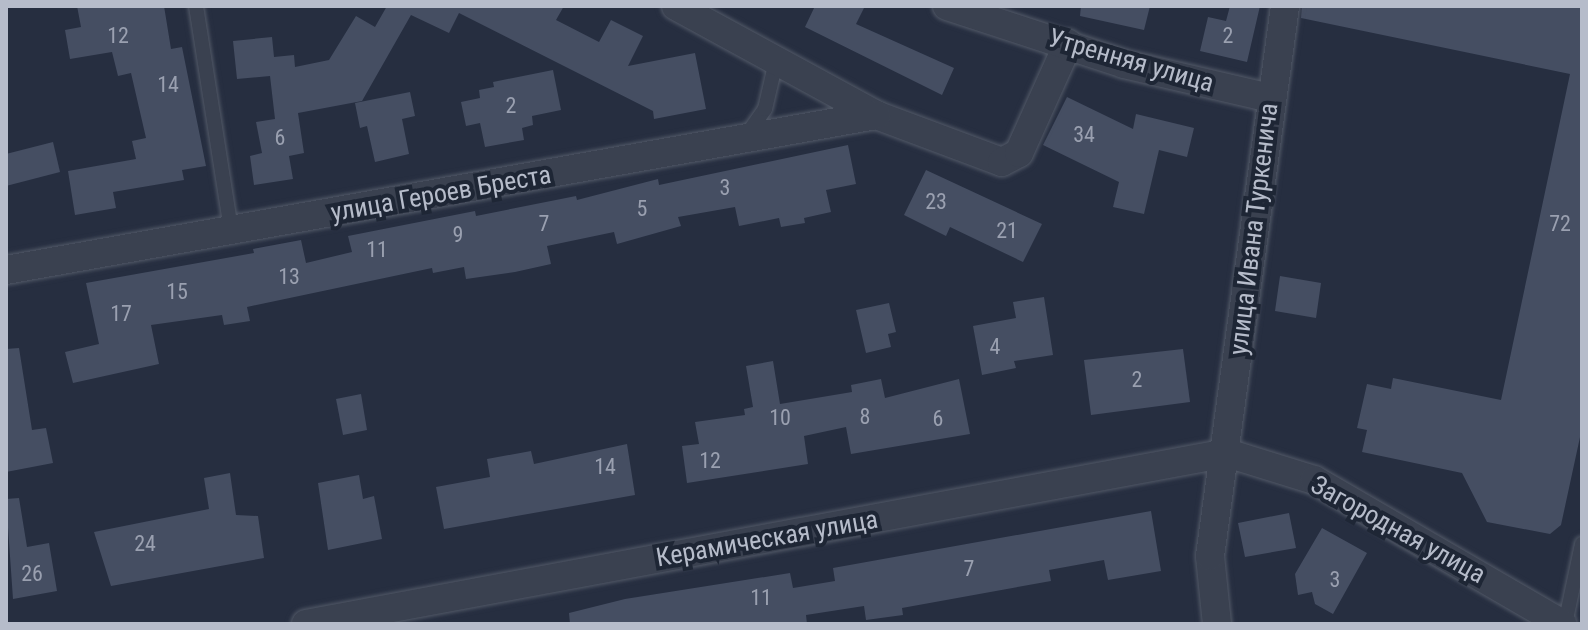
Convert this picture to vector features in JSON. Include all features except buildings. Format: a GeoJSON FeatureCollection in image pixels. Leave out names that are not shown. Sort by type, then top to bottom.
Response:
{"type":"FeatureCollection","features":[{"type":"Feature","properties":{"kind":"street"},"geometry":{"type":"LineString","coordinates":[[676,6],[777,57],[876,115],[1002,162],[1019,153],[1068,44]]}},
{"type":"Feature","properties":{"kind":"street","name":"Утренняя улица"},"geometry":{"type":"LineString","coordinates":[[947,6],[1124,64],[1270,98]]}},
{"type":"Feature","properties":{"kind":"street","name":"улица Ивана Туркенича"},"geometry":{"type":"LineString","coordinates":[[1217,624],[1210,556],[1227,453],[1270,98],[1285,6]]}},
{"type":"Feature","properties":{"kind":"street","name":"улица Героев Бреста"},"geometry":{"type":"LineString","coordinates":[[6,270],[581,170],[746,136],[876,115]]}},
{"type":"Feature","properties":{"kind":"street","name":"Керамическая улица"},"geometry":{"type":"LineString","coordinates":[[306,624],[1227,453]]}},
{"type":"Feature","properties":{"kind":"street","name":"Загородная улица"},"geometry":{"type":"LineString","coordinates":[[1227,453],[1314,480],[1564,624]]}},
{"type":"Feature","properties":{"kind":"lane"},"geometry":{"type":"LineString","coordinates":[[196,6],[231,230]]}},
{"type":"Feature","properties":{"kind":"lane"},"geometry":{"type":"LineString","coordinates":[[746,136],[765,109],[777,57]]}},
{"type":"Feature","properties":{"kind":"lane"},"geometry":{"type":"LineString","coordinates":[[1564,624],[1582,544]]}}]}
